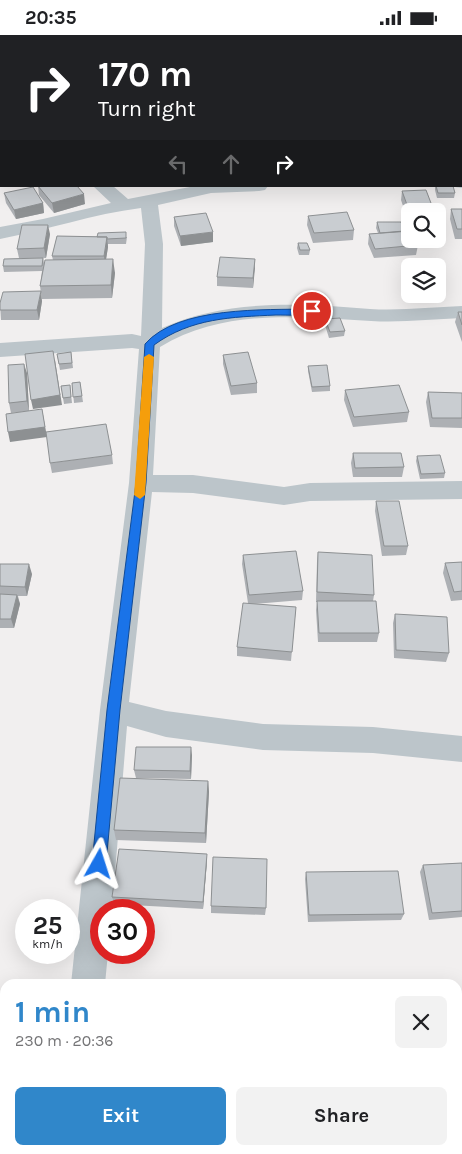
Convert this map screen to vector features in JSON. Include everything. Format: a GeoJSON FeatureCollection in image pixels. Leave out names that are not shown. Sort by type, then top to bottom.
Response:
{"type":"FeatureCollection","features":[{"type":"Feature","properties":{"kind":"street"},"geometry":{"type":"LineString","coordinates":[[88,979],[114,710],[141,483],[153,316],[154,244],[136,204],[104,187]]}},
{"type":"Feature","properties":{"kind":"street"},"geometry":{"type":"LineString","coordinates":[[0,233],[212,188],[236,187]]}},
{"type":"Feature","properties":{"kind":"street"},"geometry":{"type":"LineString","coordinates":[[0,350],[132,341],[150,344],[164,333],[187,323],[228,315],[296,311],[345,312],[370,315],[462,313]]}},
{"type":"Feature","properties":{"kind":"street"},"geometry":{"type":"LineString","coordinates":[[153,316],[187,323]]}},
{"type":"Feature","properties":{"kind":"street"},"geometry":{"type":"LineString","coordinates":[[141,483],[193,484],[284,496],[310,493],[462,490]]}},
{"type":"Feature","properties":{"kind":"street"},"geometry":{"type":"LineString","coordinates":[[114,710],[166,724],[244,734],[373,741],[462,749]]}},
{"type":"Feature","properties":{"kind":"building"},"geometry":{"type":"Polygon","coordinates":[[[33,187],[43,203],[14,210],[4,193],[33,187]]]}},
{"type":"Feature","properties":{"kind":"building"},"geometry":{"type":"Polygon","coordinates":[[[39,187],[78,187],[84,194],[52,203],[39,187]]]}},
{"type":"Feature","properties":{"kind":"building"},"geometry":{"type":"Polygon","coordinates":[[[436,187],[453,187],[455,193],[438,193],[436,187]]]}},
{"type":"Feature","properties":{"kind":"building"},"geometry":{"type":"Polygon","coordinates":[[[426,190],[431,203],[406,203],[402,191],[426,190]]]}},
{"type":"Feature","properties":{"kind":"building"},"geometry":{"type":"Polygon","coordinates":[[[451,209],[462,209],[462,229],[457,229],[451,209]]]}},
{"type":"Feature","properties":{"kind":"building"},"geometry":{"type":"Polygon","coordinates":[[[347,212],[354,230],[314,233],[308,216],[347,212]]]}},
{"type":"Feature","properties":{"kind":"building"},"geometry":{"type":"Polygon","coordinates":[[[206,213],[213,232],[180,236],[174,217],[206,213]]]}},
{"type":"Feature","properties":{"kind":"building"},"geometry":{"type":"Polygon","coordinates":[[[377,222],[401,222],[401,231],[380,233],[377,222]]]}},
{"type":"Feature","properties":{"kind":"building"},"geometry":{"type":"Polygon","coordinates":[[[22,225],[48,225],[44,248],[17,249],[22,225]]]}},
{"type":"Feature","properties":{"kind":"building"},"geometry":{"type":"Polygon","coordinates":[[[126,232],[126,238],[107,239],[107,237],[97,237],[98,233],[126,232]]]}},
{"type":"Feature","properties":{"kind":"building"},"geometry":{"type":"Polygon","coordinates":[[[401,232],[401,247],[375,249],[369,234],[401,232]]]}},
{"type":"Feature","properties":{"kind":"building"},"geometry":{"type":"Polygon","coordinates":[[[57,236],[107,237],[104,256],[52,256],[57,236]]]}},
{"type":"Feature","properties":{"kind":"building"},"geometry":{"type":"Polygon","coordinates":[[[298,243],[307,243],[310,250],[300,250],[298,243]]]}},
{"type":"Feature","properties":{"kind":"building"},"geometry":{"type":"Polygon","coordinates":[[[220,257],[255,259],[253,278],[217,277],[220,257]]]}},
{"type":"Feature","properties":{"kind":"building"},"geometry":{"type":"Polygon","coordinates":[[[43,258],[42,266],[3,266],[4,259],[43,258]]]}},
{"type":"Feature","properties":{"kind":"building"},"geometry":{"type":"Polygon","coordinates":[[[113,259],[111,285],[40,286],[45,260],[113,259]]]}},
{"type":"Feature","properties":{"kind":"building"},"geometry":{"type":"Polygon","coordinates":[[[41,291],[37,310],[0,310],[3,292],[41,291]]]}},
{"type":"Feature","properties":{"kind":"building"},"geometry":{"type":"Polygon","coordinates":[[[458,312],[462,312],[462,325],[458,312]]]}},
{"type":"Feature","properties":{"kind":"building"},"geometry":{"type":"Polygon","coordinates":[[[340,318],[345,331],[330,332],[325,319],[340,318]]]}},
{"type":"Feature","properties":{"kind":"building"},"geometry":{"type":"Polygon","coordinates":[[[53,351],[60,395],[31,400],[25,354],[53,351]]]}},
{"type":"Feature","properties":{"kind":"building"},"geometry":{"type":"Polygon","coordinates":[[[71,352],[72,363],[59,364],[57,354],[71,352]]]}},
{"type":"Feature","properties":{"kind":"building"},"geometry":{"type":"Polygon","coordinates":[[[248,352],[257,383],[231,386],[223,355],[248,352]]]}},
{"type":"Feature","properties":{"kind":"building"},"geometry":{"type":"Polygon","coordinates":[[[24,364],[27,401],[9,403],[8,365],[24,364]]]}},
{"type":"Feature","properties":{"kind":"building"},"geometry":{"type":"Polygon","coordinates":[[[327,365],[330,386],[312,387],[308,366],[327,365]]]}},
{"type":"Feature","properties":{"kind":"building"},"geometry":{"type":"Polygon","coordinates":[[[80,382],[82,396],[73,397],[72,383],[80,382]]]}},
{"type":"Feature","properties":{"kind":"building"},"geometry":{"type":"Polygon","coordinates":[[[70,385],[71,397],[63,398],[61,386],[70,385]]]}},
{"type":"Feature","properties":{"kind":"building"},"geometry":{"type":"Polygon","coordinates":[[[399,385],[409,412],[354,417],[345,390],[399,385]]]}},
{"type":"Feature","properties":{"kind":"building"},"geometry":{"type":"Polygon","coordinates":[[[428,392],[462,393],[462,418],[432,418],[428,392]]]}},
{"type":"Feature","properties":{"kind":"building"},"geometry":{"type":"Polygon","coordinates":[[[42,409],[45,427],[8,432],[6,414],[42,409]]]}},
{"type":"Feature","properties":{"kind":"building"},"geometry":{"type":"Polygon","coordinates":[[[106,424],[112,455],[50,463],[46,432],[106,424]]]}},
{"type":"Feature","properties":{"kind":"building"},"geometry":{"type":"Polygon","coordinates":[[[353,453],[401,453],[404,467],[355,468],[353,453]]]}},
{"type":"Feature","properties":{"kind":"building"},"geometry":{"type":"Polygon","coordinates":[[[440,455],[445,473],[421,474],[417,456],[440,455]]]}},
{"type":"Feature","properties":{"kind":"building"},"geometry":{"type":"Polygon","coordinates":[[[376,501],[399,501],[408,546],[384,546],[376,501]]]}},
{"type":"Feature","properties":{"kind":"building"},"geometry":{"type":"Polygon","coordinates":[[[296,551],[303,591],[249,595],[243,555],[296,551]]]}},
{"type":"Feature","properties":{"kind":"building"},"geometry":{"type":"Polygon","coordinates":[[[318,552],[372,555],[374,595],[317,592],[318,552]]]}},
{"type":"Feature","properties":{"kind":"building"},"geometry":{"type":"Polygon","coordinates":[[[462,562],[462,591],[454,592],[445,563],[462,562]]]}},
{"type":"Feature","properties":{"kind":"building"},"geometry":{"type":"Polygon","coordinates":[[[0,564],[29,564],[25,587],[0,586],[0,564]]]}},
{"type":"Feature","properties":{"kind":"building"},"geometry":{"type":"Polygon","coordinates":[[[0,594],[17,595],[11,619],[0,619],[0,594]]]}},
{"type":"Feature","properties":{"kind":"building"},"geometry":{"type":"Polygon","coordinates":[[[317,601],[376,601],[379,633],[319,633],[317,601]]]}},
{"type":"Feature","properties":{"kind":"building"},"geometry":{"type":"Polygon","coordinates":[[[243,603],[296,607],[292,652],[237,647],[243,603]]]}},
{"type":"Feature","properties":{"kind":"building"},"geometry":{"type":"Polygon","coordinates":[[[395,614],[447,617],[449,653],[396,650],[395,614]]]}},
{"type":"Feature","properties":{"kind":"building"},"geometry":{"type":"Polygon","coordinates":[[[136,747],[191,747],[190,771],[134,770],[136,747]]]}},
{"type":"Feature","properties":{"kind":"building"},"geometry":{"type":"Polygon","coordinates":[[[120,778],[208,781],[205,833],[114,830],[120,778]]]}},
{"type":"Feature","properties":{"kind":"building"},"geometry":{"type":"Polygon","coordinates":[[[119,849],[207,854],[203,902],[112,897],[119,849]]]}},
{"type":"Feature","properties":{"kind":"building"},"geometry":{"type":"Polygon","coordinates":[[[213,857],[267,859],[266,908],[211,906],[213,857]]]}},
{"type":"Feature","properties":{"kind":"building"},"geometry":{"type":"Polygon","coordinates":[[[462,863],[462,911],[432,913],[423,865],[462,863]]]}},
{"type":"Feature","properties":{"kind":"building"},"geometry":{"type":"Polygon","coordinates":[[[398,871],[404,914],[309,915],[306,872],[398,871]]]}},
{"type":"Feature","properties":{"kind":"slow traffic"},"geometry":{"type":"LineString","coordinates":[[140,495],[149,357]]}},
{"type":"Feature","properties":{"kind":"route"},"geometry":{"type":"LineString","coordinates":[[99,864],[114,710],[141,483],[150,344],[164,333],[187,323],[210,317],[312,311]]}}]}
